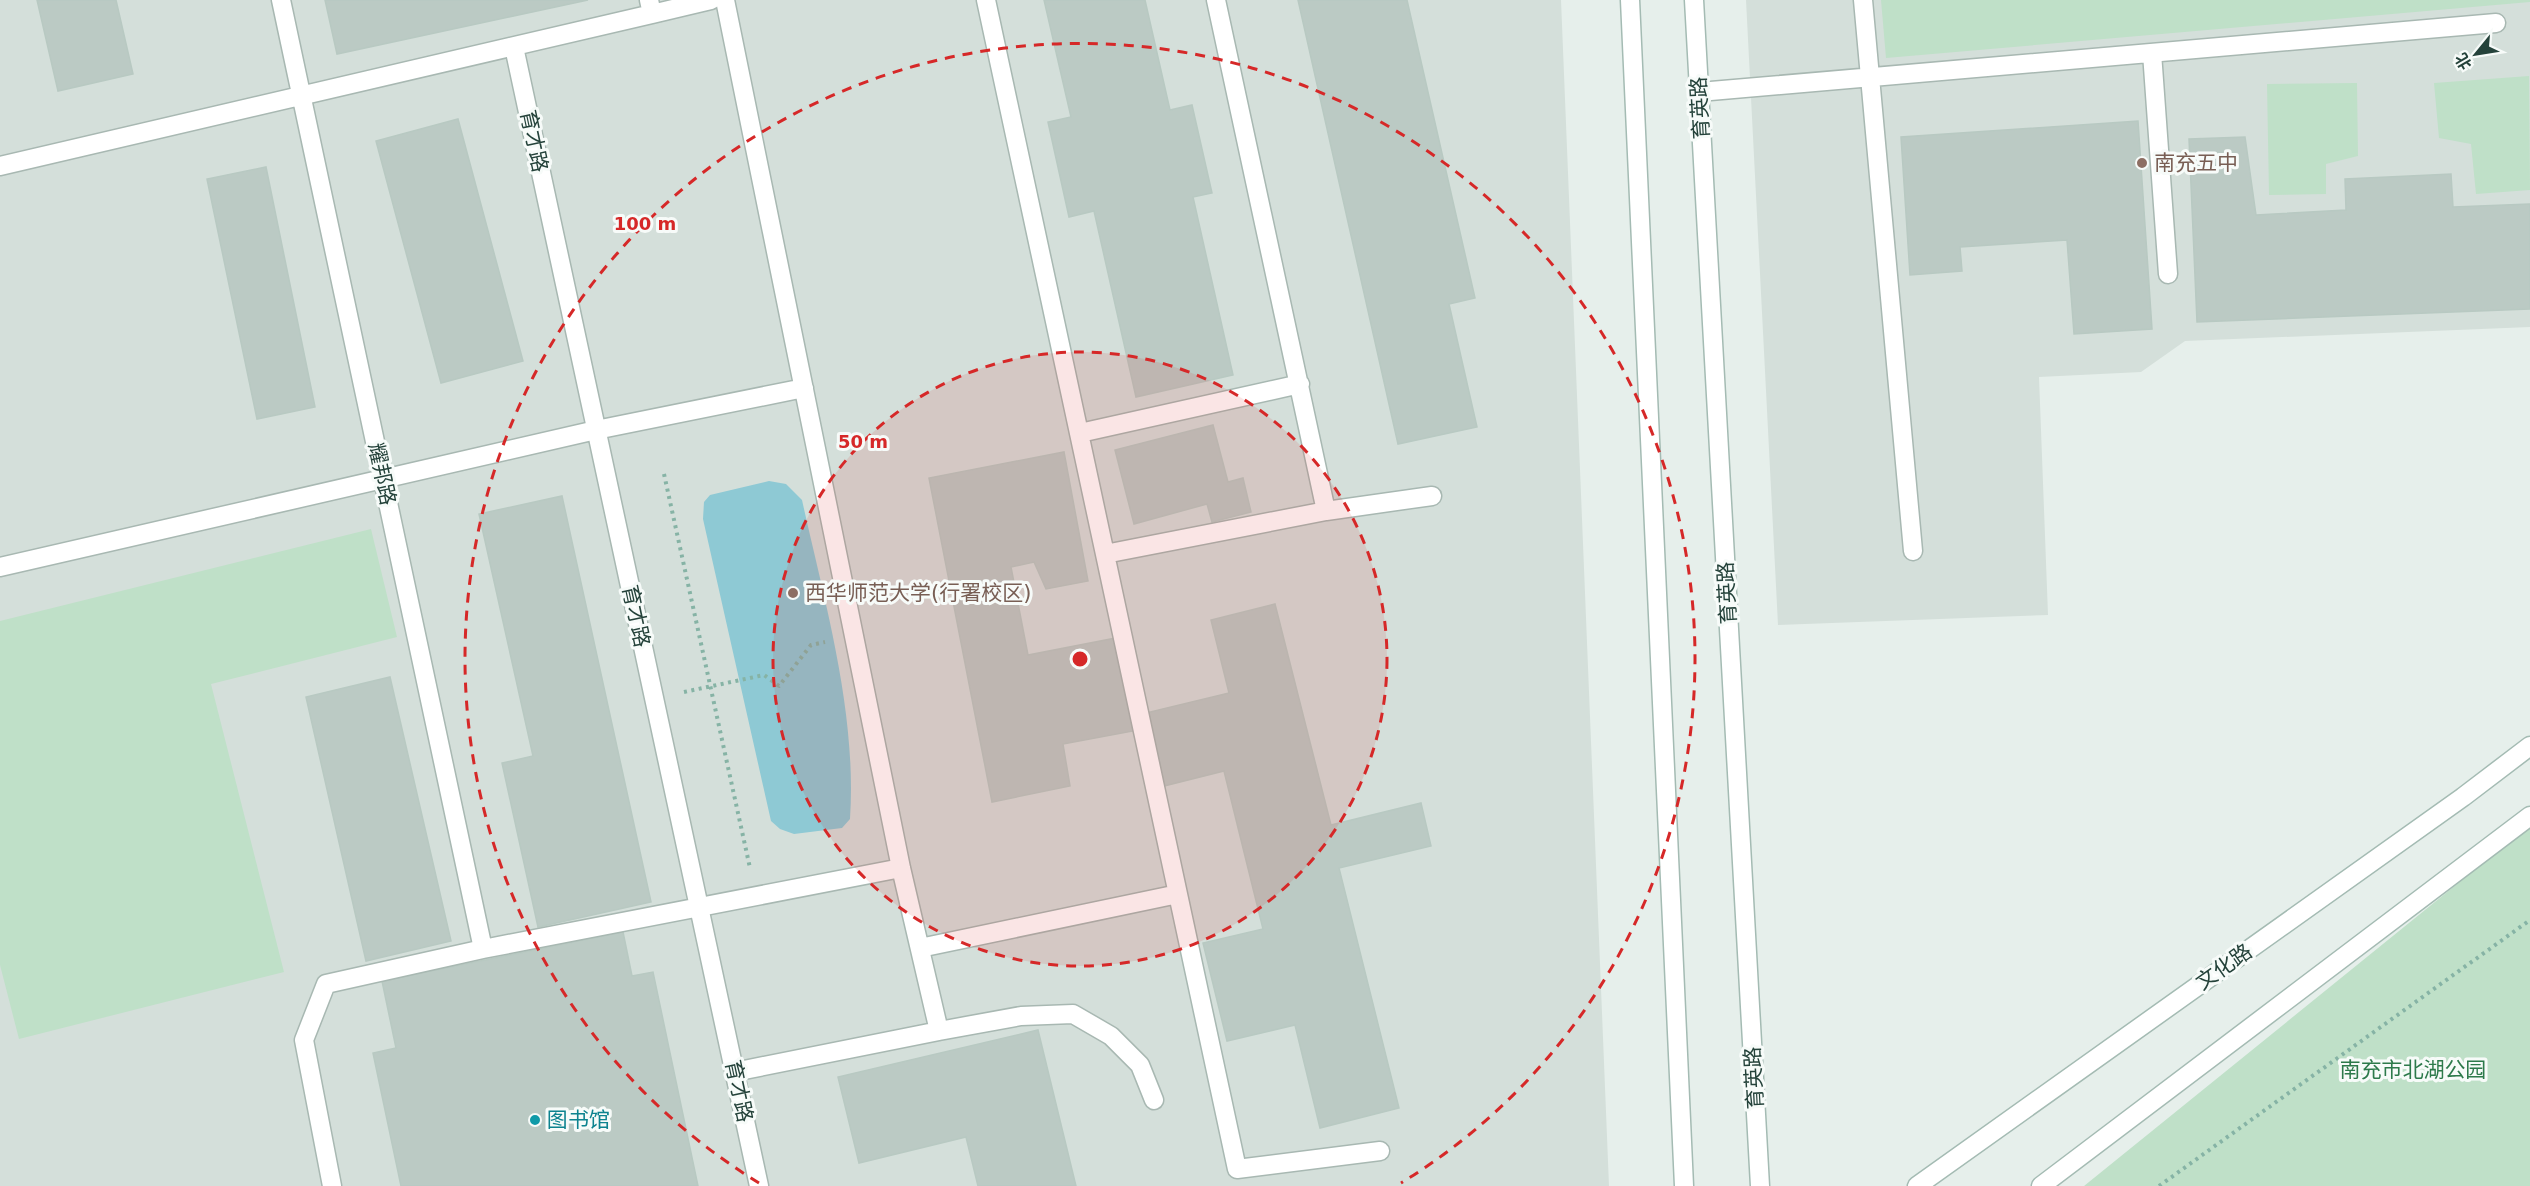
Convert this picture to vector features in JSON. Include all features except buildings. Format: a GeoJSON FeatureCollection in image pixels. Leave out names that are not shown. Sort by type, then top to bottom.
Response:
{"type":"FeatureCollection","features":[{"type":"Feature","properties":{"kind":"street","name":"耀邦路"},"geometry":{"type":"LineString","coordinates":[[281,0],[483,948]]}},
{"type":"Feature","properties":{"kind":"street"},"geometry":{"type":"LineString","coordinates":[[0,166],[514,46],[651,7],[711,0]]}},
{"type":"Feature","properties":{"kind":"street"},"geometry":{"type":"LineString","coordinates":[[725,0],[901,868],[939,1031]]}},
{"type":"Feature","properties":{"kind":"street"},"geometry":{"type":"LineString","coordinates":[[986,0],[1237,1170],[1380,1151]]}},
{"type":"Feature","properties":{"kind":"street"},"geometry":{"type":"LineString","coordinates":[[1216,0],[1326,511]]}},
{"type":"Feature","properties":{"kind":"street"},"geometry":{"type":"LineString","coordinates":[[1630,0],[1684,1186]]}},
{"type":"Feature","properties":{"kind":"street","name":"育英路"},"geometry":{"type":"LineString","coordinates":[[1694,0],[1760,1186]]}},
{"type":"Feature","properties":{"kind":"street"},"geometry":{"type":"LineString","coordinates":[[1863,0],[1914,551]]}},
{"type":"Feature","properties":{"kind":"street"},"geometry":{"type":"LineString","coordinates":[[1699,92],[2496,23]]}},
{"type":"Feature","properties":{"kind":"street","name":"育才路"},"geometry":{"type":"LineString","coordinates":[[514,46],[759,1186]]}},
{"type":"Feature","properties":{"kind":"street"},"geometry":{"type":"LineString","coordinates":[[2152,53],[2168,274]]}},
{"type":"Feature","properties":{"kind":"street"},"geometry":{"type":"LineString","coordinates":[[1080,433],[1300,384]]}},
{"type":"Feature","properties":{"kind":"street"},"geometry":{"type":"LineString","coordinates":[[0,567],[596,430],[804,388]]}},
{"type":"Feature","properties":{"kind":"street"},"geometry":{"type":"LineString","coordinates":[[1105,554],[1326,511],[1432,496]]}},
{"type":"Feature","properties":{"kind":"street","name":"文化路"},"geometry":{"type":"LineString","coordinates":[[1917,1186],[2463,797],[2530,746]]}},
{"type":"Feature","properties":{"kind":"street"},"geometry":{"type":"LineString","coordinates":[[2041,1186],[2530,816]]}},
{"type":"Feature","properties":{"kind":"street"},"geometry":{"type":"LineString","coordinates":[[332,1186],[304,1040],[326,984],[483,948],[901,868]]}},
{"type":"Feature","properties":{"kind":"street"},"geometry":{"type":"LineString","coordinates":[[920,948],[1178,894]]}},
{"type":"Feature","properties":{"kind":"street"},"geometry":{"type":"LineString","coordinates":[[734,1072],[1021,1016],[1073,1014],[1111,1036],[1140,1065],[1154,1100]]}},
{"type":"Feature","properties":{"kind":"path"},"geometry":{"type":"LineString","coordinates":[[664,474],[756,895]]}},
{"type":"Feature","properties":{"kind":"path"},"geometry":{"type":"LineString","coordinates":[[653,697],[711,688],[764,675],[779,686],[811,645],[828,641]]}},
{"type":"Feature","properties":{"kind":"path"},"geometry":{"type":"LineString","coordinates":[[2158,1186],[2530,920]]}},
{"type":"Feature","properties":{"kind":"shaded area","name":"西华师范大学(行署校区)"},"geometry":{"type":"Polygon","coordinates":[[[0,0],[1561,0],[1609,1186],[0,1186],[0,0]]]}},
{"type":"Feature","properties":{"kind":"shaded area","name":"南充五中"},"geometry":{"type":"Polygon","coordinates":[[[1746,0],[2530,0],[2530,327],[2185,341],[2141,372],[2039,377],[2048,615],[1778,625],[1746,0]]]}},
{"type":"Feature","properties":{"kind":"green space"},"geometry":{"type":"Polygon","coordinates":[[[1881,0],[2530,0],[2530,2],[1886,58],[1881,0]]]}},
{"type":"Feature","properties":{"kind":"green space"},"geometry":{"type":"Polygon","coordinates":[[[2529,76],[2530,190],[2476,194],[2471,144],[2439,138],[2434,83],[2529,76]]]}},
{"type":"Feature","properties":{"kind":"green space"},"geometry":{"type":"Polygon","coordinates":[[[2357,83],[2358,156],[2326,164],[2326,194],[2269,195],[2267,84],[2357,83]]]}},
{"type":"Feature","properties":{"kind":"green space"},"geometry":{"type":"Polygon","coordinates":[[[371,529],[397,637],[211,684],[284,972],[19,1039],[0,965],[0,621],[371,529]]]}},
{"type":"Feature","properties":{"kind":"green space","name":"南充市北湖公园"},"geometry":{"type":"Polygon","coordinates":[[[2530,816],[2530,1186],[2084,1186],[2467,876],[2530,816]]]}},
{"type":"Feature","properties":{"kind":"water"},"geometry":{"type":"Polygon","coordinates":[[[769,481],[786,484],[802,500],[829,618],[849,739],[850,819],[842,828],[794,834],[780,829],[771,821],[703,519],[704,502],[710,495],[769,481]]]}},
{"type":"Feature","properties":{"kind":"place","name":"南充五中"},"geometry":{"type":"Point","coordinates":[2142,163]}},
{"type":"Feature","properties":{"kind":"place","name":"西华师范大学(行署校区)"},"geometry":{"type":"Point","coordinates":[793,593]}},
{"type":"Feature","properties":{"kind":"place","name":"图书馆"},"geometry":{"type":"Point","coordinates":[535,1120]}}]}
